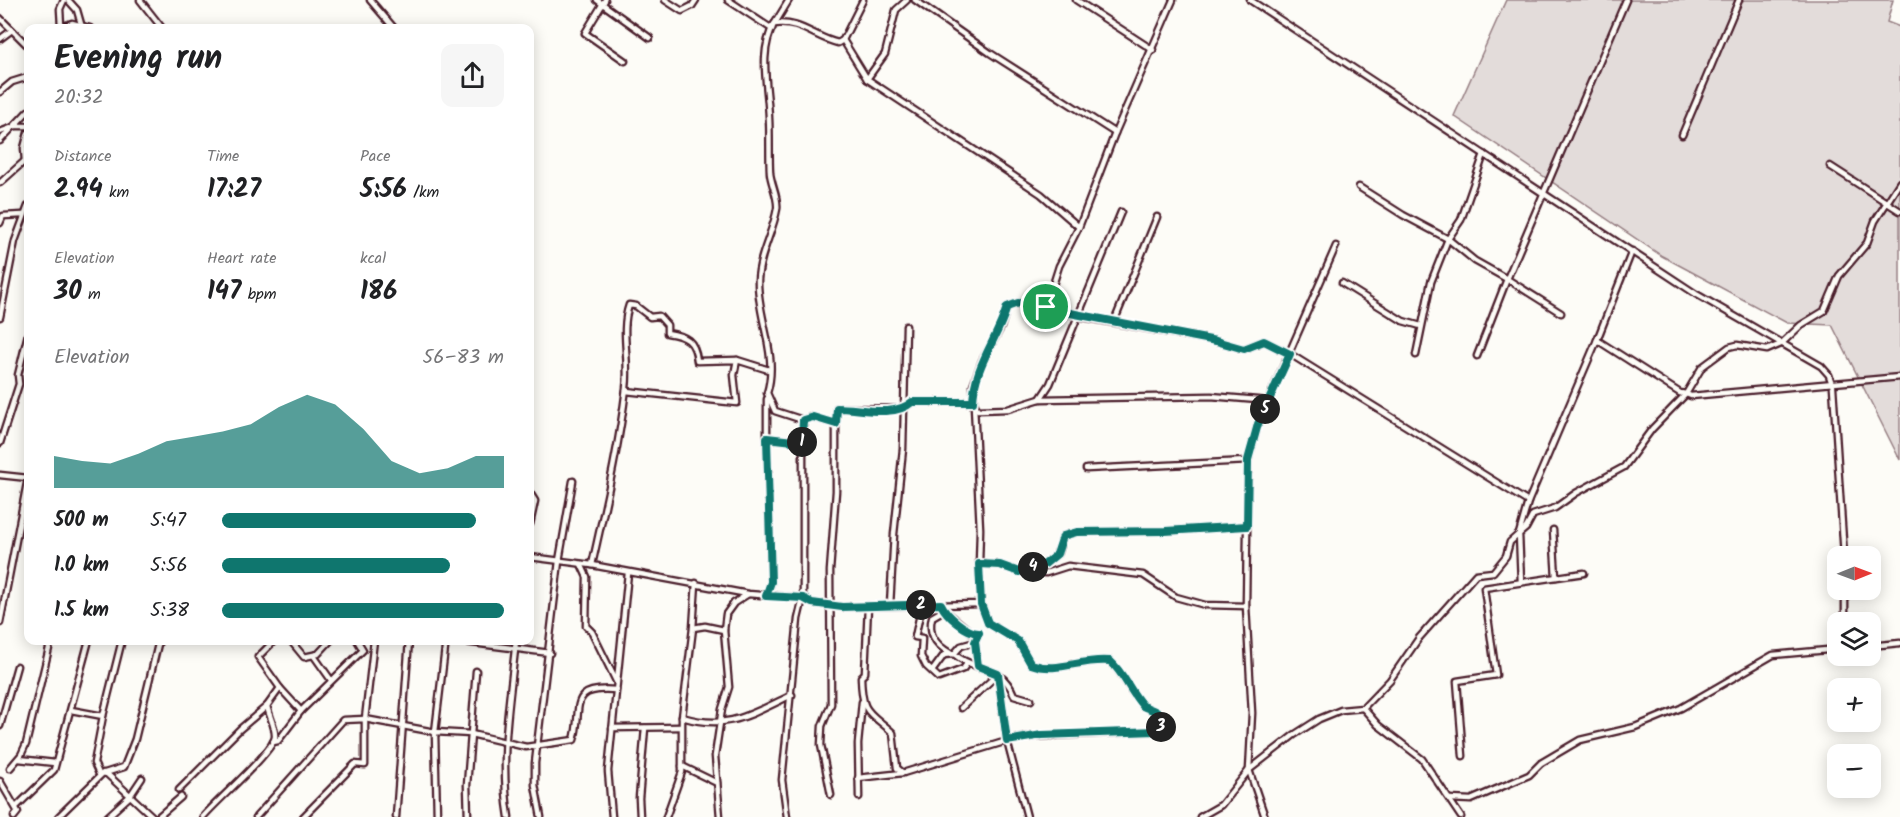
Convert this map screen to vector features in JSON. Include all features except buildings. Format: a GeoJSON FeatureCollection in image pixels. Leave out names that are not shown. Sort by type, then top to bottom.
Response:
{"type":"FeatureCollection","features":[{"type":"Feature","properties":{"kind":"street"},"geometry":{"type":"LineString","coordinates":[[60,24],[60,9],[66,0],[77,10],[81,24]]}},
{"type":"Feature","properties":{"kind":"street"},"geometry":{"type":"LineString","coordinates":[[140,0],[159,24]]}},
{"type":"Feature","properties":{"kind":"street"},"geometry":{"type":"LineString","coordinates":[[370,0],[391,24]]}},
{"type":"Feature","properties":{"kind":"street"},"geometry":{"type":"LineString","coordinates":[[597,0],[650,38]]}},
{"type":"Feature","properties":{"kind":"street"},"geometry":{"type":"LineString","coordinates":[[665,0],[682,11],[692,6],[696,0]]}},
{"type":"Feature","properties":{"kind":"street"},"geometry":{"type":"LineString","coordinates":[[728,0],[773,26],[786,22],[810,29],[829,41],[838,43],[843,40],[863,0]]}},
{"type":"Feature","properties":{"kind":"street"},"geometry":{"type":"LineString","coordinates":[[766,596],[771,582],[767,438],[767,393],[770,382],[768,338],[763,320],[758,280],[770,226],[778,208],[770,172],[765,69],[768,39],[789,0]]}},
{"type":"Feature","properties":{"kind":"street"},"geometry":{"type":"LineString","coordinates":[[867,79],[885,54],[896,10],[907,0]]}},
{"type":"Feature","properties":{"kind":"street"},"geometry":{"type":"LineString","coordinates":[[915,0],[990,53],[1115,133]]}},
{"type":"Feature","properties":{"kind":"street"},"geometry":{"type":"LineString","coordinates":[[1076,0],[1153,50]]}},
{"type":"Feature","properties":{"kind":"street"},"geometry":{"type":"LineString","coordinates":[[1046,307],[1059,266],[1079,227],[1115,133],[1173,0]]}},
{"type":"Feature","properties":{"kind":"street"},"geometry":{"type":"LineString","coordinates":[[1250,0],[1632,251],[1781,344],[1821,366],[1832,383],[1843,546]]}},
{"type":"Feature","properties":{"kind":"street"},"geometry":{"type":"LineString","coordinates":[[1477,356],[1535,215],[1542,192],[1626,0]]}},
{"type":"Feature","properties":{"kind":"street"},"geometry":{"type":"LineString","coordinates":[[1682,135],[1739,0]]}},
{"type":"Feature","properties":{"kind":"street"},"geometry":{"type":"LineString","coordinates":[[604,3],[585,33],[625,61]]}},
{"type":"Feature","properties":{"kind":"street"},"geometry":{"type":"LineString","coordinates":[[0,18],[24,42]]}},
{"type":"Feature","properties":{"kind":"street"},"geometry":{"type":"LineString","coordinates":[[0,39],[12,30]]}},
{"type":"Feature","properties":{"kind":"street"},"geometry":{"type":"LineString","coordinates":[[843,40],[867,79],[1041,194],[1079,227]]}},
{"type":"Feature","properties":{"kind":"street"},"geometry":{"type":"LineString","coordinates":[[0,92],[12,82],[24,78]]}},
{"type":"Feature","properties":{"kind":"street"},"geometry":{"type":"LineString","coordinates":[[0,141],[24,116]]}},
{"type":"Feature","properties":{"kind":"street"},"geometry":{"type":"LineString","coordinates":[[0,132],[16,126],[24,126]]}},
{"type":"Feature","properties":{"kind":"street"},"geometry":{"type":"LineString","coordinates":[[1416,355],[1431,282],[1448,238],[1461,220],[1484,154]]}},
{"type":"Feature","properties":{"kind":"street"},"geometry":{"type":"LineString","coordinates":[[0,183],[24,163]]}},
{"type":"Feature","properties":{"kind":"street"},"geometry":{"type":"LineString","coordinates":[[1830,166],[1900,211]]}},
{"type":"Feature","properties":{"kind":"street"},"geometry":{"type":"LineString","coordinates":[[1200,817],[1221,805],[1249,770],[1319,719],[1341,710],[1363,708],[1390,680],[1419,638],[1462,588],[1476,574],[1493,572],[1506,556],[1510,542],[1526,528],[1533,515],[1555,508],[1575,493],[1624,467],[1652,429],[1686,394],[1702,367],[1729,347],[1737,345],[1767,350],[1781,344],[1801,325],[1824,311],[1839,276],[1867,243],[1875,221],[1888,203],[1894,188],[1900,182]]}},
{"type":"Feature","properties":{"kind":"street"},"geometry":{"type":"LineString","coordinates":[[1359,187],[1403,215],[1448,238],[1478,263],[1561,313]]}},
{"type":"Feature","properties":{"kind":"street"},"geometry":{"type":"LineString","coordinates":[[1040,399],[1050,384],[1121,212]]}},
{"type":"Feature","properties":{"kind":"street"},"geometry":{"type":"LineString","coordinates":[[0,223],[3,216],[8,214],[23,215],[15,241],[5,303],[0,316]]}},
{"type":"Feature","properties":{"kind":"street"},"geometry":{"type":"LineString","coordinates":[[1114,322],[1157,217]]}},
{"type":"Feature","properties":{"kind":"street"},"geometry":{"type":"LineString","coordinates":[[1265,817],[1249,770],[1252,713],[1246,606],[1248,460],[1258,424],[1336,246]]}},
{"type":"Feature","properties":{"kind":"street"},"geometry":{"type":"LineString","coordinates":[[1521,582],[1519,534],[1528,502],[1632,251]]}},
{"type":"Feature","properties":{"kind":"street"},"geometry":{"type":"LineString","coordinates":[[1342,283],[1403,321],[1421,326]]}},
{"type":"Feature","properties":{"kind":"street"},"geometry":{"type":"LineString","coordinates":[[858,778],[903,773],[1007,741],[1042,735],[1157,731],[1164,725],[1159,711],[1143,706],[1110,661],[1096,659],[1047,670],[1031,664],[1018,641],[988,623],[981,604],[980,529],[973,402],[976,377],[1001,327],[1007,307],[1018,303],[1046,307],[1077,316],[1244,349],[1264,341],[1290,354],[1528,502]]}},
{"type":"Feature","properties":{"kind":"street"},"geometry":{"type":"LineString","coordinates":[[592,565],[606,503],[626,391],[625,318],[629,305],[636,306],[650,317],[659,316],[667,325],[667,333],[685,335],[691,339],[696,350],[697,361],[737,360],[769,370]]}},
{"type":"Feature","properties":{"kind":"street"},"geometry":{"type":"LineString","coordinates":[[890,605],[894,534],[903,449],[906,326]]}},
{"type":"Feature","properties":{"kind":"street"},"geometry":{"type":"LineString","coordinates":[[1597,340],[1680,393],[1691,396],[1900,377]]}},
{"type":"Feature","properties":{"kind":"street"},"geometry":{"type":"LineString","coordinates":[[0,443],[19,384],[18,375],[24,350]]}},
{"type":"Feature","properties":{"kind":"street"},"geometry":{"type":"LineString","coordinates":[[626,391],[737,403],[734,375],[737,360]]}},
{"type":"Feature","properties":{"kind":"street"},"geometry":{"type":"LineString","coordinates":[[767,393],[776,411],[803,420],[813,417],[836,424]]}},
{"type":"Feature","properties":{"kind":"street"},"geometry":{"type":"LineString","coordinates":[[973,402],[978,410],[1008,409],[1040,399],[1210,396],[1269,401]]}},
{"type":"Feature","properties":{"kind":"street"},"geometry":{"type":"LineString","coordinates":[[831,795],[821,745],[822,726],[831,704],[830,605],[837,408],[903,409],[912,402],[973,402]]}},
{"type":"Feature","properties":{"kind":"street"},"geometry":{"type":"LineString","coordinates":[[787,817],[782,780],[798,619],[803,598],[803,420]]}},
{"type":"Feature","properties":{"kind":"street"},"geometry":{"type":"LineString","coordinates":[[767,438],[802,442]]}},
{"type":"Feature","properties":{"kind":"street"},"geometry":{"type":"LineString","coordinates":[[1086,469],[1248,460]]}},
{"type":"Feature","properties":{"kind":"street"},"geometry":{"type":"LineString","coordinates":[[0,475],[24,478]]}},
{"type":"Feature","properties":{"kind":"street"},"geometry":{"type":"LineString","coordinates":[[541,817],[535,785],[538,746],[550,653],[558,561],[573,481]]}},
{"type":"Feature","properties":{"kind":"street"},"geometry":{"type":"LineString","coordinates":[[0,623],[2,597],[24,496]]}},
{"type":"Feature","properties":{"kind":"street"},"geometry":{"type":"LineString","coordinates":[[1019,572],[1053,559],[1063,536],[1077,532],[1165,531],[1247,526]]}},
{"type":"Feature","properties":{"kind":"street"},"geometry":{"type":"LineString","coordinates":[[1553,530],[1556,577]]}},
{"type":"Feature","properties":{"kind":"street"},"geometry":{"type":"LineString","coordinates":[[534,558],[592,565],[748,594],[803,598],[812,603],[830,605],[981,604]]}},
{"type":"Feature","properties":{"kind":"street"},"geometry":{"type":"LineString","coordinates":[[581,564],[587,578],[586,626],[592,632],[617,683]]}},
{"type":"Feature","properties":{"kind":"street"},"geometry":{"type":"LineString","coordinates":[[979,564],[1000,565],[1019,572],[1046,573],[1068,566],[1143,576],[1163,586],[1176,597],[1194,603],[1246,606]]}},
{"type":"Feature","properties":{"kind":"street"},"geometry":{"type":"LineString","coordinates":[[612,817],[608,771],[628,586],[627,573]]}},
{"type":"Feature","properties":{"kind":"street"},"geometry":{"type":"LineString","coordinates":[[1463,756],[1457,681],[1497,675],[1484,588],[1584,573]]}},
{"type":"Feature","properties":{"kind":"street"},"geometry":{"type":"LineString","coordinates":[[666,817],[682,766],[681,728],[696,583]]}},
{"type":"Feature","properties":{"kind":"street"},"geometry":{"type":"LineString","coordinates":[[720,817],[715,756],[719,723],[729,687],[724,630],[727,609],[748,594]]}},
{"type":"Feature","properties":{"kind":"street"},"geometry":{"type":"LineString","coordinates":[[941,604],[944,610],[972,633],[979,633]]}},
{"type":"Feature","properties":{"kind":"street"},"geometry":{"type":"LineString","coordinates":[[922,605],[915,637],[922,638],[921,656],[926,666],[933,670],[939,678],[963,669],[966,665]]}},
{"type":"Feature","properties":{"kind":"street"},"geometry":{"type":"LineString","coordinates":[[859,797],[861,677],[865,673],[868,606]]}},
{"type":"Feature","properties":{"kind":"street"},"geometry":{"type":"LineString","coordinates":[[944,610],[932,617],[929,625],[932,638],[966,665],[978,666],[998,674],[1009,684],[1014,695],[1031,700]]}},
{"type":"Feature","properties":{"kind":"street"},"geometry":{"type":"LineString","coordinates":[[978,666],[975,642],[981,628],[988,623]]}},
{"type":"Feature","properties":{"kind":"street"},"geometry":{"type":"LineString","coordinates":[[693,628],[705,626],[724,630]]}},
{"type":"Feature","properties":{"kind":"street"},"geometry":{"type":"LineString","coordinates":[[933,670],[944,655],[975,642]]}},
{"type":"Feature","properties":{"kind":"street"},"geometry":{"type":"LineString","coordinates":[[1881,645],[1900,643]]}},
{"type":"Feature","properties":{"kind":"street"},"geometry":{"type":"LineString","coordinates":[[10,768],[19,759],[26,744],[50,645]]}},
{"type":"Feature","properties":{"kind":"street"},"geometry":{"type":"LineString","coordinates":[[16,807],[52,773],[88,645]]}},
{"type":"Feature","properties":{"kind":"street"},"geometry":{"type":"LineString","coordinates":[[99,774],[94,763],[121,645]]}},
{"type":"Feature","properties":{"kind":"street"},"geometry":{"type":"LineString","coordinates":[[58,817],[99,774],[124,767],[135,739],[158,645]]}},
{"type":"Feature","properties":{"kind":"street"},"geometry":{"type":"LineString","coordinates":[[270,645],[258,657],[301,711]]}},
{"type":"Feature","properties":{"kind":"street"},"geometry":{"type":"LineString","coordinates":[[294,645],[304,657],[314,656],[326,645]]}},
{"type":"Feature","properties":{"kind":"street"},"geometry":{"type":"LineString","coordinates":[[273,742],[278,741],[301,711],[363,650],[360,645]]}},
{"type":"Feature","properties":{"kind":"street"},"geometry":{"type":"LineString","coordinates":[[303,817],[355,764],[365,765],[366,719],[373,645]]}},
{"type":"Feature","properties":{"kind":"street"},"geometry":{"type":"LineString","coordinates":[[396,817],[409,645]]}},
{"type":"Feature","properties":{"kind":"street"},"geometry":{"type":"LineString","coordinates":[[437,817],[435,732],[447,645]]}},
{"type":"Feature","properties":{"kind":"street"},"geometry":{"type":"LineString","coordinates":[[498,645],[550,653]]}},
{"type":"Feature","properties":{"kind":"street"},"geometry":{"type":"LineString","coordinates":[[510,817],[504,777],[504,741],[515,645]]}},
{"type":"Feature","properties":{"kind":"street"},"geometry":{"type":"LineString","coordinates":[[1450,799],[1471,800],[1529,775],[1541,763],[1580,740],[1635,727],[1681,708],[1773,655],[1827,650]]}},
{"type":"Feature","properties":{"kind":"street"},"geometry":{"type":"LineString","coordinates":[[314,656],[331,680]]}},
{"type":"Feature","properties":{"kind":"street"},"geometry":{"type":"LineString","coordinates":[[0,726],[17,666]]}},
{"type":"Feature","properties":{"kind":"street"},"geometry":{"type":"LineString","coordinates":[[468,817],[467,785],[476,671]]}},
{"type":"Feature","properties":{"kind":"street"},"geometry":{"type":"LineString","coordinates":[[998,674],[1007,741],[1027,817]]}},
{"type":"Feature","properties":{"kind":"street"},"geometry":{"type":"LineString","coordinates":[[961,708],[998,674]]}},
{"type":"Feature","properties":{"kind":"street"},"geometry":{"type":"LineString","coordinates":[[178,790],[240,729],[267,706],[280,687]]}},
{"type":"Feature","properties":{"kind":"street"},"geometry":{"type":"LineString","coordinates":[[256,817],[343,720],[366,719],[435,732],[471,734],[525,747],[538,746],[574,740],[576,709],[584,696],[592,690],[616,690]]}},
{"type":"Feature","properties":{"kind":"street"},"geometry":{"type":"LineString","coordinates":[[682,717],[705,723],[740,721],[792,695]]}},
{"type":"Feature","properties":{"kind":"street"},"geometry":{"type":"LineString","coordinates":[[862,702],[872,717],[893,734],[897,768],[903,773]]}},
{"type":"Feature","properties":{"kind":"street"},"geometry":{"type":"LineString","coordinates":[[202,817],[242,775],[261,759],[273,742],[275,735],[267,706]]}},
{"type":"Feature","properties":{"kind":"street"},"geometry":{"type":"LineString","coordinates":[[1363,708],[1378,725],[1422,759],[1461,817]]}},
{"type":"Feature","properties":{"kind":"street"},"geometry":{"type":"LineString","coordinates":[[71,710],[103,717]]}},
{"type":"Feature","properties":{"kind":"street"},"geometry":{"type":"LineString","coordinates":[[612,728],[681,728]]}},
{"type":"Feature","properties":{"kind":"street"},"geometry":{"type":"LineString","coordinates":[[640,817],[639,798],[645,728]]}},
{"type":"Feature","properties":{"kind":"street"},"geometry":{"type":"LineString","coordinates":[[19,759],[55,763]]}},
{"type":"Feature","properties":{"kind":"street"},"geometry":{"type":"LineString","coordinates":[[682,766],[717,783]]}},
{"type":"Feature","properties":{"kind":"street"},"geometry":{"type":"LineString","coordinates":[[105,773],[153,817]]}},
{"type":"Feature","properties":{"kind":"street"},"geometry":{"type":"LineString","coordinates":[[107,817],[130,796],[142,778]]}},
{"type":"Feature","properties":{"kind":"street"},"geometry":{"type":"LineString","coordinates":[[0,783],[16,807],[18,812],[14,817]]}},
{"type":"Feature","properties":{"kind":"street"},"geometry":{"type":"LineString","coordinates":[[158,817],[181,797]]}},
{"type":"Feature","properties":{"kind":"shaded area"},"geometry":{"type":"Polygon","coordinates":[[[1506,0],[1893,0],[1887,22],[1900,27],[1900,460],[1832,325],[1787,323],[1662,256],[1454,116],[1506,0]]]}},
{"type":"Feature","properties":{"kind":"route"},"geometry":{"type":"LineString","coordinates":[[1018,303],[1046,307],[1077,316],[1216,341],[1244,349],[1264,341],[1290,354],[1258,424],[1248,460],[1247,526],[1224,525],[1165,531],[1077,532],[1063,536],[1057,554],[1045,564],[1019,572],[1000,565],[979,564],[981,604],[988,623],[1018,641],[1031,664],[1047,670],[1096,659],[1110,661],[1115,665],[1122,679],[1129,684],[1137,700],[1155,712],[1159,711],[1164,725],[1157,731],[1042,735],[1007,741],[997,681],[998,674],[978,666],[975,642],[979,633],[972,633],[959,624],[941,604],[842,607],[812,603],[803,598],[766,596],[771,582],[771,512],[767,438],[802,442],[803,420],[813,417],[836,424],[837,408],[881,411],[903,409],[912,402],[973,402],[974,385],[982,361],[1001,327],[1007,307],[1018,303]]}}]}
